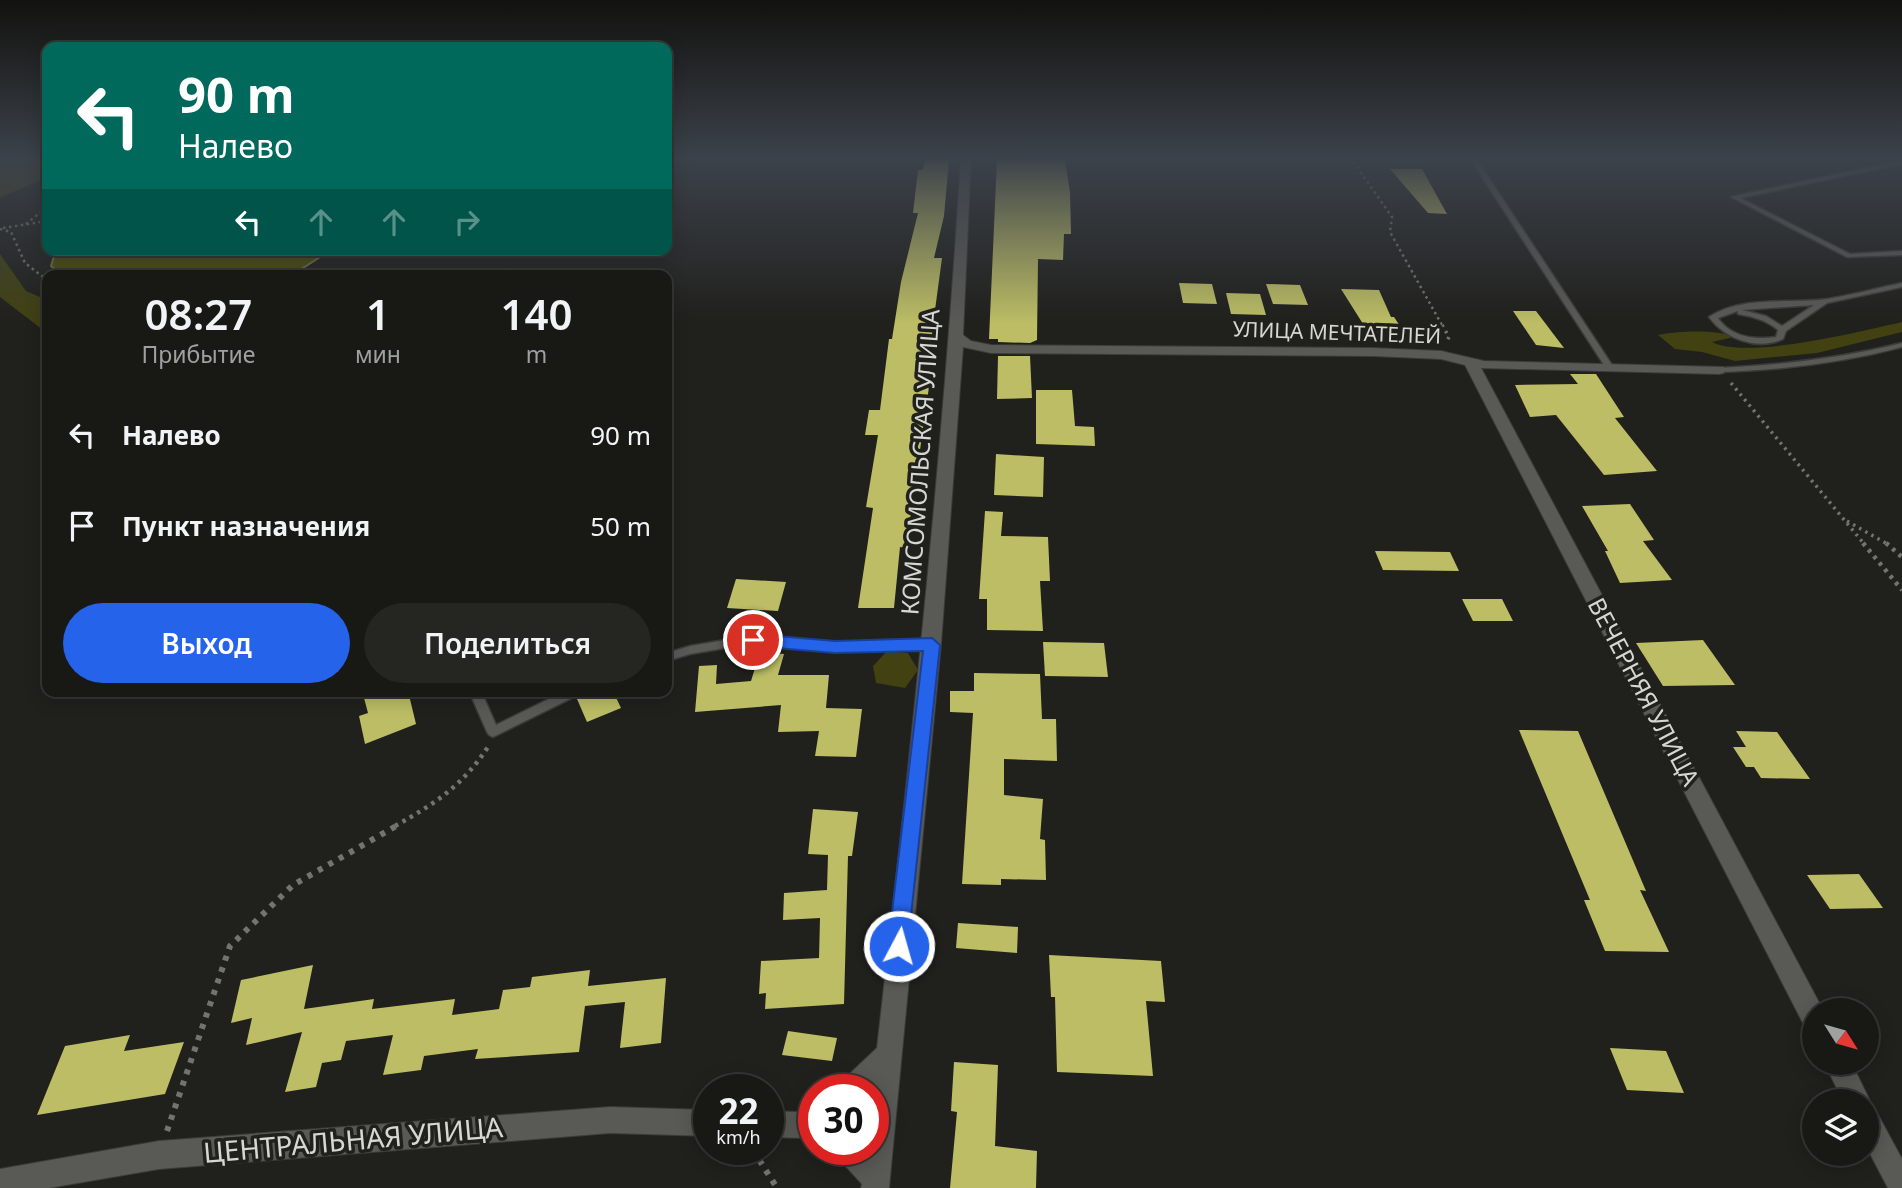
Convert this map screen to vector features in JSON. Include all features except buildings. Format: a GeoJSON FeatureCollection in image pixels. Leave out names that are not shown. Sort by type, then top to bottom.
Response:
{"type":"FeatureCollection","features":[{"type":"Feature","properties":{"kind":"street","name":"КОМСОМОЛЬСКАЯ УЛИЦА"},"geometry":{"type":"LineString","coordinates":[[875,1184],[932,645],[955,365],[963,212]]}},
{"type":"Feature","properties":{"kind":"street","name":"УЛИЦА МЕЧТАТЕЛЕЙ"},"geometry":{"type":"LineString","coordinates":[[956,336],[967,344],[991,349],[1373,352],[1441,355],[1471,363],[1719,370]]}},
{"type":"Feature","properties":{"kind":"street"},"geometry":{"type":"LineString","coordinates":[[955,365],[991,349]]}},
{"type":"Feature","properties":{"kind":"street","name":"ВЕЧЕРНЯЯ УЛИЦА"},"geometry":{"type":"LineString","coordinates":[[1471,363],[1803,998]]}},
{"type":"Feature","properties":{"kind":"street"},"geometry":{"type":"LineString","coordinates":[[868,1074],[887,1056]]}},
{"type":"Feature","properties":{"kind":"street","name":"ЦЕНТРАЛЬНАЯ УЛИЦА"},"geometry":{"type":"LineString","coordinates":[[0,1183],[159,1155],[610,1120],[693,1123]]}},
{"type":"Feature","properties":{"kind":"street"},"geometry":{"type":"LineString","coordinates":[[1879,1143],[1902,1186]]}},
{"type":"Feature","properties":{"kind":"street"},"geometry":{"type":"LineString","coordinates":[[861,1165],[875,1184]]}},
{"type":"Feature","properties":{"kind":"lane"},"geometry":{"type":"LineString","coordinates":[[1508,212],[1610,368]]}},
{"type":"Feature","properties":{"kind":"lane"},"geometry":{"type":"LineString","coordinates":[[1764,212],[1849,256],[1902,253]]}},
{"type":"Feature","properties":{"kind":"lane"},"geometry":{"type":"LineString","coordinates":[[1825,301],[1782,330],[1779,339],[1762,342],[1740,338],[1719,327],[1713,317],[1727,310],[1766,303],[1825,301],[1902,285]]}},
{"type":"Feature","properties":{"kind":"lane"},"geometry":{"type":"LineString","coordinates":[[1727,310],[1754,313],[1775,323],[1782,330]]}},
{"type":"Feature","properties":{"kind":"lane"},"geometry":{"type":"LineString","coordinates":[[1719,370],[1788,368],[1865,356],[1902,345]]}},
{"type":"Feature","properties":{"kind":"lane"},"geometry":{"type":"LineString","coordinates":[[672,656],[724,643],[753,640],[835,647],[932,645]]}},
{"type":"Feature","properties":{"kind":"lane"},"geometry":{"type":"LineString","coordinates":[[478,697],[493,733],[564,697]]}},
{"type":"Feature","properties":{"kind":"path"},"geometry":{"type":"LineString","coordinates":[[24,225],[40,212]]}},
{"type":"Feature","properties":{"kind":"path"},"geometry":{"type":"LineString","coordinates":[[1389,212],[1392,217],[1390,232],[1448,337],[1441,355]]}},
{"type":"Feature","properties":{"kind":"path"},"geometry":{"type":"LineString","coordinates":[[0,229],[42,222]]}},
{"type":"Feature","properties":{"kind":"path"},"geometry":{"type":"LineString","coordinates":[[0,229],[11,232],[25,263],[42,276]]}},
{"type":"Feature","properties":{"kind":"path"},"geometry":{"type":"LineString","coordinates":[[1719,370],[1902,590]]}},
{"type":"Feature","properties":{"kind":"path"},"geometry":{"type":"LineString","coordinates":[[1844,519],[1889,545],[1902,557]]}},
{"type":"Feature","properties":{"kind":"path"},"geometry":{"type":"LineString","coordinates":[[159,1155],[230,946],[293,885],[438,802],[470,775],[487,752],[493,733]]}},
{"type":"Feature","properties":{"kind":"path"},"geometry":{"type":"LineString","coordinates":[[762,1165],[777,1188]]}},
{"type":"Feature","properties":{"kind":"shaded area"},"geometry":{"type":"Polygon","coordinates":[[[0,254],[26,291],[42,298],[42,329],[0,297],[0,254]]]}},
{"type":"Feature","properties":{"kind":"shaded area"},"geometry":{"type":"Polygon","coordinates":[[[54,256],[322,256],[300,270],[55,270],[51,266],[54,256]]]}},
{"type":"Feature","properties":{"kind":"shaded area"},"geometry":{"type":"Polygon","coordinates":[[[1902,322],[1902,332],[1817,353],[1735,361],[1702,352],[1675,349],[1658,335],[1686,332],[1727,334],[1734,337],[1712,342],[1729,347],[1751,348],[1805,342],[1902,322]]]}},
{"type":"Feature","properties":{"kind":"shaded area"},"geometry":{"type":"Polygon","coordinates":[[[887,651],[908,653],[918,670],[905,688],[876,683],[873,666],[887,651]]]}},
{"type":"Feature","properties":{"kind":"route"},"geometry":{"type":"LineString","coordinates":[[753,640],[835,647],[932,645],[899,946]]}}]}
